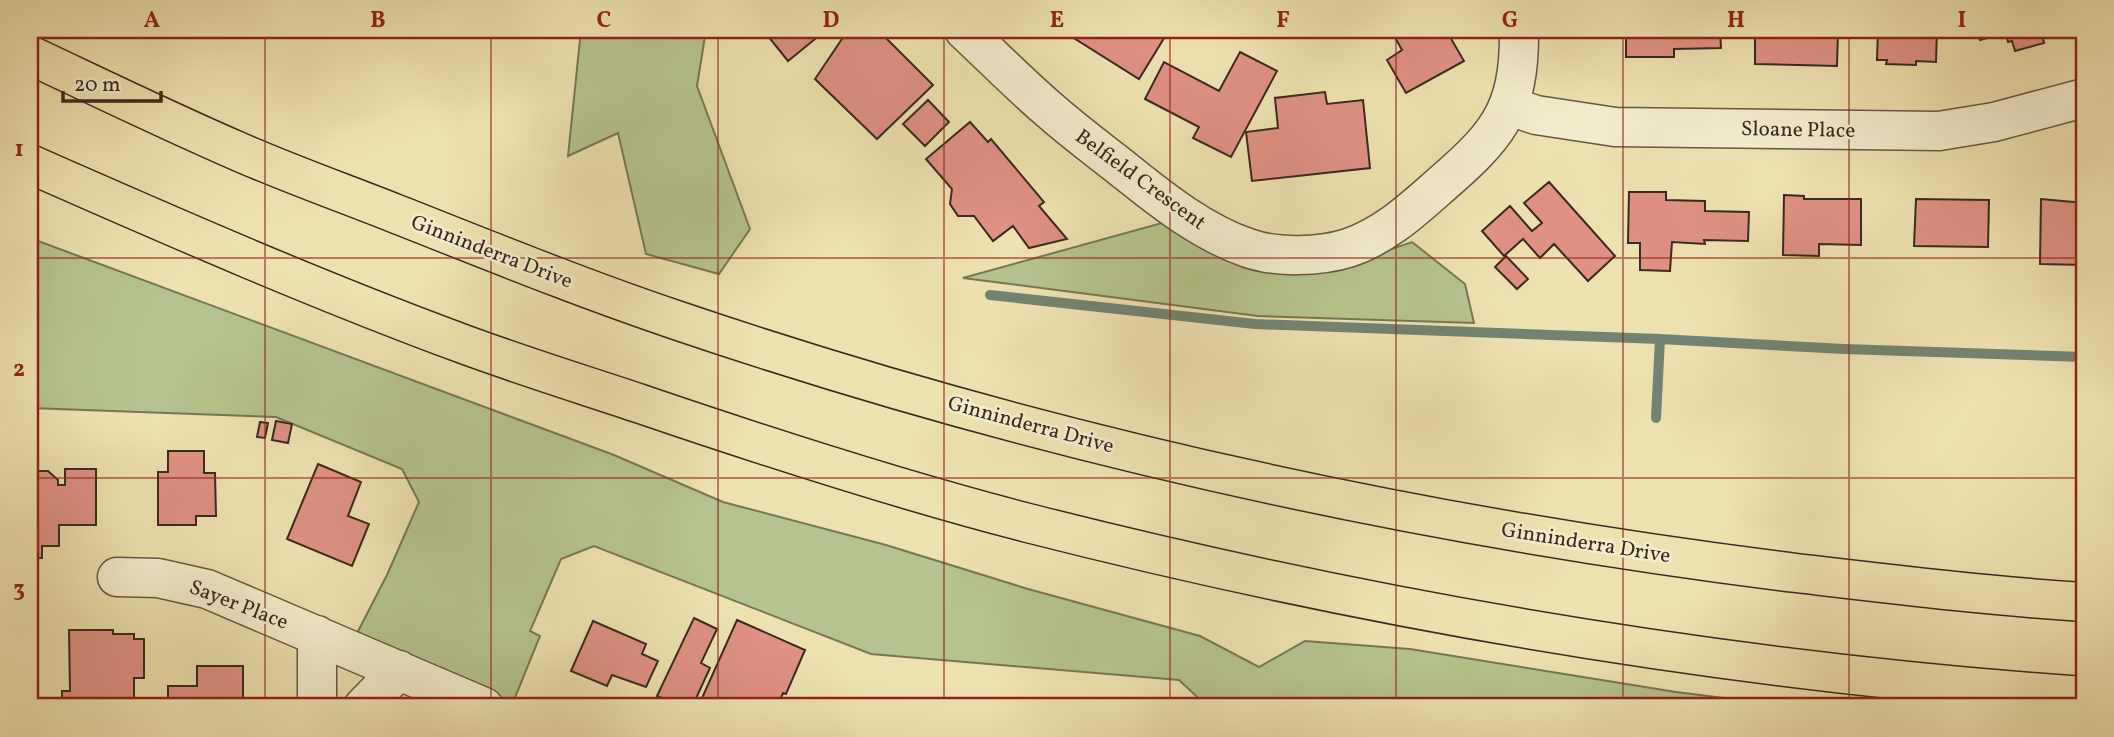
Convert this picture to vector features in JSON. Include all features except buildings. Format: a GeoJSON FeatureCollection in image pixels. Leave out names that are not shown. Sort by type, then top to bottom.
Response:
{"type":"FeatureCollection","features":[{"type":"Feature","properties":{"kind":"main road","name":"Ginninderra Drive"},"geometry":{"type":"LineString","coordinates":[[30,55],[238,151],[506,258],[674,319],[843,373],[1041,428],[1346,500],[1524,533],[1754,568],[1888,584],[2084,602]]}},
{"type":"Feature","properties":{"kind":"main road"},"geometry":{"type":"LineString","coordinates":[[30,164],[194,237],[464,344],[791,455],[1025,522],[1311,590],[1490,624],[1669,652],[1853,676],[2084,696]]}},
{"type":"Feature","properties":{"kind":"street","name":"Belfield Crescent"},"geometry":{"type":"LineString","coordinates":[[964,30],[1052,113],[1152,192],[1203,228],[1250,249],[1298,256],[1348,248],[1393,226],[1470,160],[1499,126],[1510,106],[1520,64],[1519,30]]}},
{"type":"Feature","properties":{"kind":"street","name":"Sloane Place"},"geometry":{"type":"LineString","coordinates":[[1510,106],[1536,115],[1615,127],[1939,131],[1994,122],[2084,98]]}},
{"type":"Feature","properties":{"kind":"street","name":"Sayer Place"},"geometry":{"type":"LineString","coordinates":[[117,577],[158,578],[207,589],[484,707]]}},
{"type":"Feature","properties":{"kind":"street"},"geometry":{"type":"LineString","coordinates":[[317,635],[317,707]]}},
{"type":"Feature","properties":{"kind":"street"},"geometry":{"type":"LineString","coordinates":[[363,707],[399,670]]}},
{"type":"Feature","properties":{"kind":"green space"},"geometry":{"type":"Polygon","coordinates":[[[581,30],[706,30],[697,86],[750,229],[719,274],[646,254],[618,133],[568,156],[581,30]]]}},
{"type":"Feature","properties":{"kind":"green space"},"geometry":{"type":"Polygon","coordinates":[[[1169,221],[1245,268],[1330,270],[1412,242],[1465,284],[1474,323],[1258,316],[963,278],[1169,221]]]}},
{"type":"Feature","properties":{"kind":"green space"},"geometry":{"type":"Polygon","coordinates":[[[30,238],[614,455],[723,502],[886,545],[1028,589],[1200,636],[1259,667],[1305,641],[1410,649],[1676,692],[1795,707],[1208,707],[1179,680],[871,654],[594,546],[561,559],[530,631],[540,636],[512,705],[353,641],[387,575],[419,502],[402,469],[276,417],[30,408],[30,238]]]}},
{"type":"Feature","properties":{"kind":"waterway"},"geometry":{"type":"LineString","coordinates":[[990,295],[1255,324],[2084,357]]}},
{"type":"Feature","properties":{"kind":"waterway"},"geometry":{"type":"LineString","coordinates":[[1656,418],[1660,339]]}}]}
